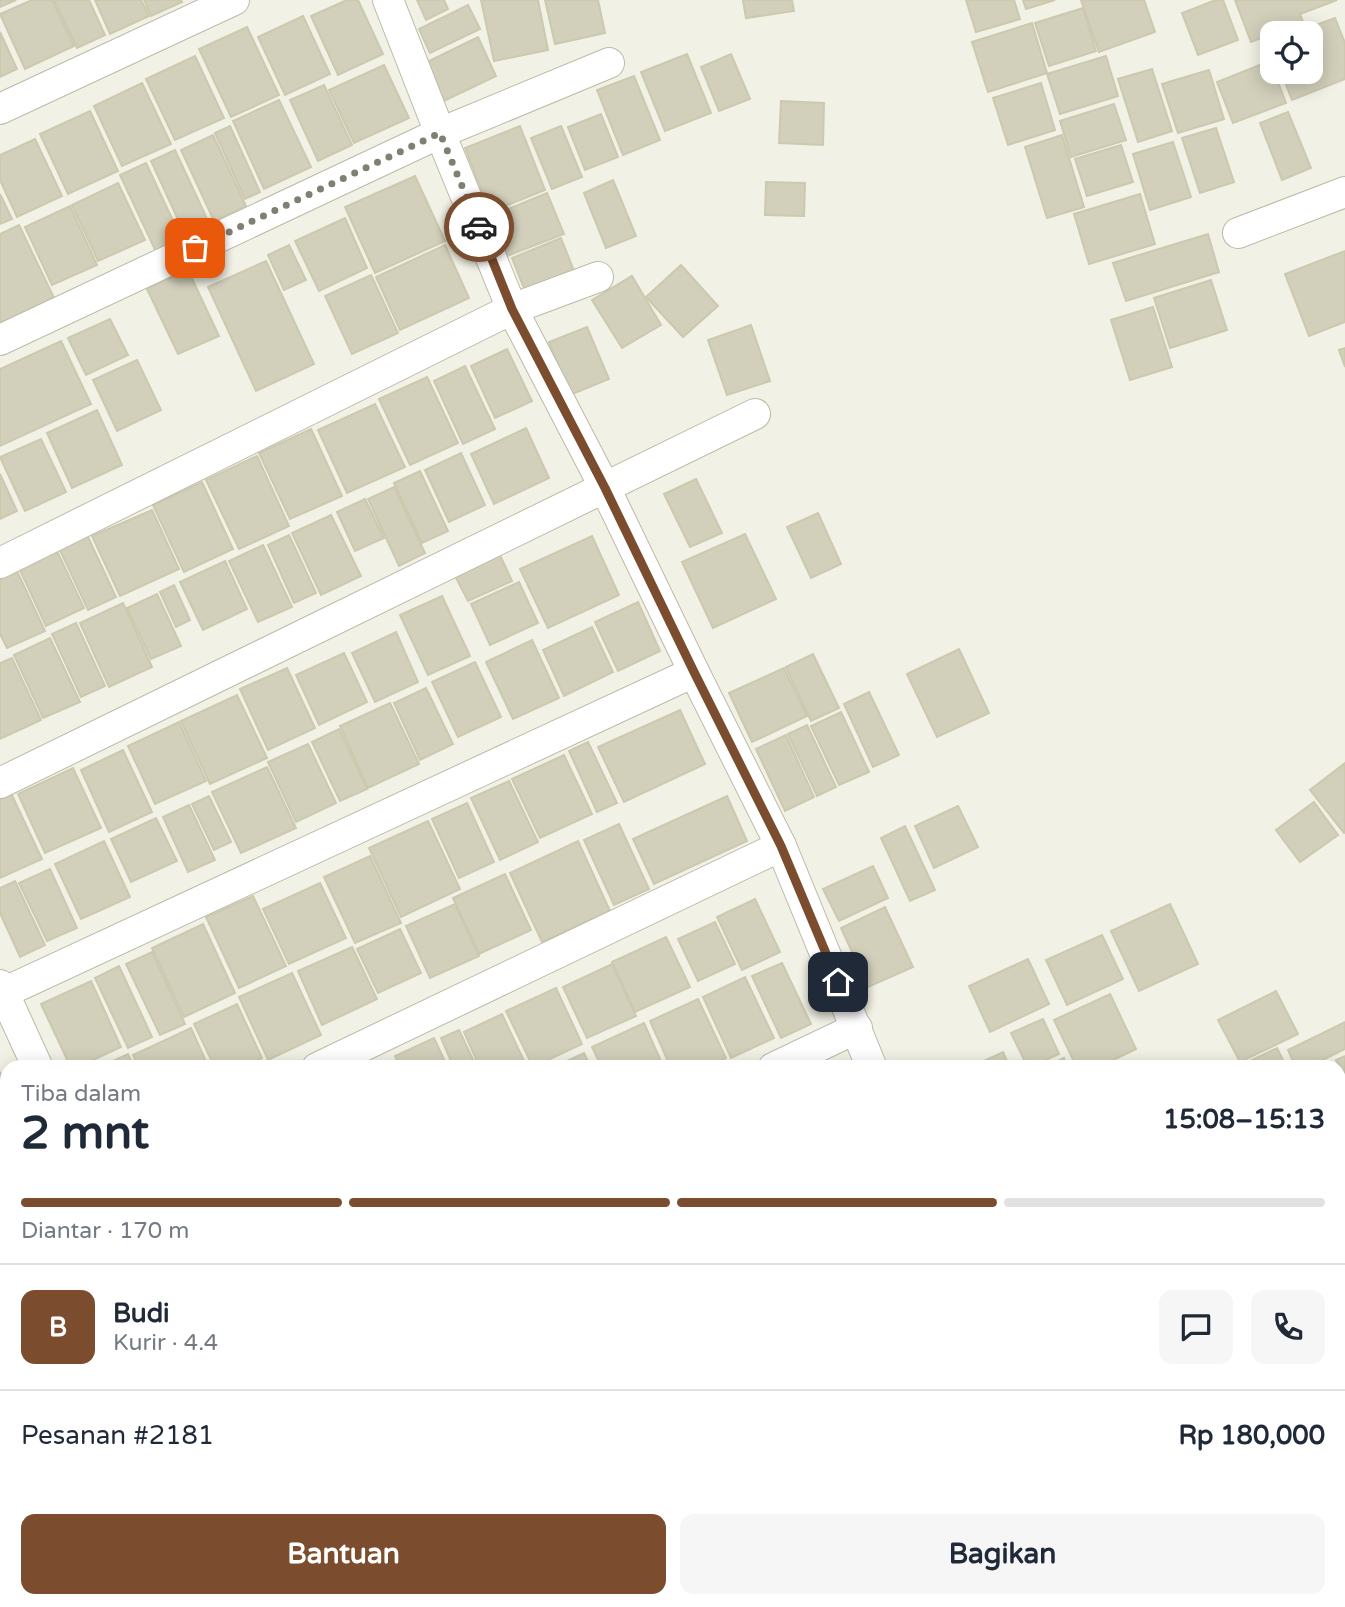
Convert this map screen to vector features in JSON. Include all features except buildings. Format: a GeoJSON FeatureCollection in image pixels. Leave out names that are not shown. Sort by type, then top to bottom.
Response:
{"type":"FeatureCollection","features":[{"type":"Feature","properties":{"kind":"street"},"geometry":{"type":"LineString","coordinates":[[0,109],[234,0]]}},
{"type":"Feature","properties":{"kind":"street"},"geometry":{"type":"LineString","coordinates":[[388,0],[512,309],[605,488],[781,846],[869,1060]]}},
{"type":"Feature","properties":{"kind":"street"},"geometry":{"type":"LineString","coordinates":[[0,340],[440,133],[609,62]]}},
{"type":"Feature","properties":{"kind":"street"},"geometry":{"type":"LineString","coordinates":[[1238,233],[1345,192]]}},
{"type":"Feature","properties":{"kind":"street"},"geometry":{"type":"LineString","coordinates":[[0,563],[512,309],[598,277]]}},
{"type":"Feature","properties":{"kind":"street"},"geometry":{"type":"LineString","coordinates":[[0,783],[755,414]]}},
{"type":"Feature","properties":{"kind":"street"},"geometry":{"type":"LineString","coordinates":[[34,1060],[4,1002],[694,672]]}},
{"type":"Feature","properties":{"kind":"street"},"geometry":{"type":"LineString","coordinates":[[334,1060],[781,846]]}},
{"type":"Feature","properties":{"kind":"street"},"geometry":{"type":"LineString","coordinates":[[790,1060],[857,1028]]}},
{"type":"Feature","properties":{"kind":"way so far"},"geometry":{"type":"LineString","coordinates":[[195,248],[440,133],[479,227]]}},
{"type":"Feature","properties":{"kind":"route"},"geometry":{"type":"LineString","coordinates":[[479,227],[512,309],[605,488],[781,846],[838,982]]}}]}
